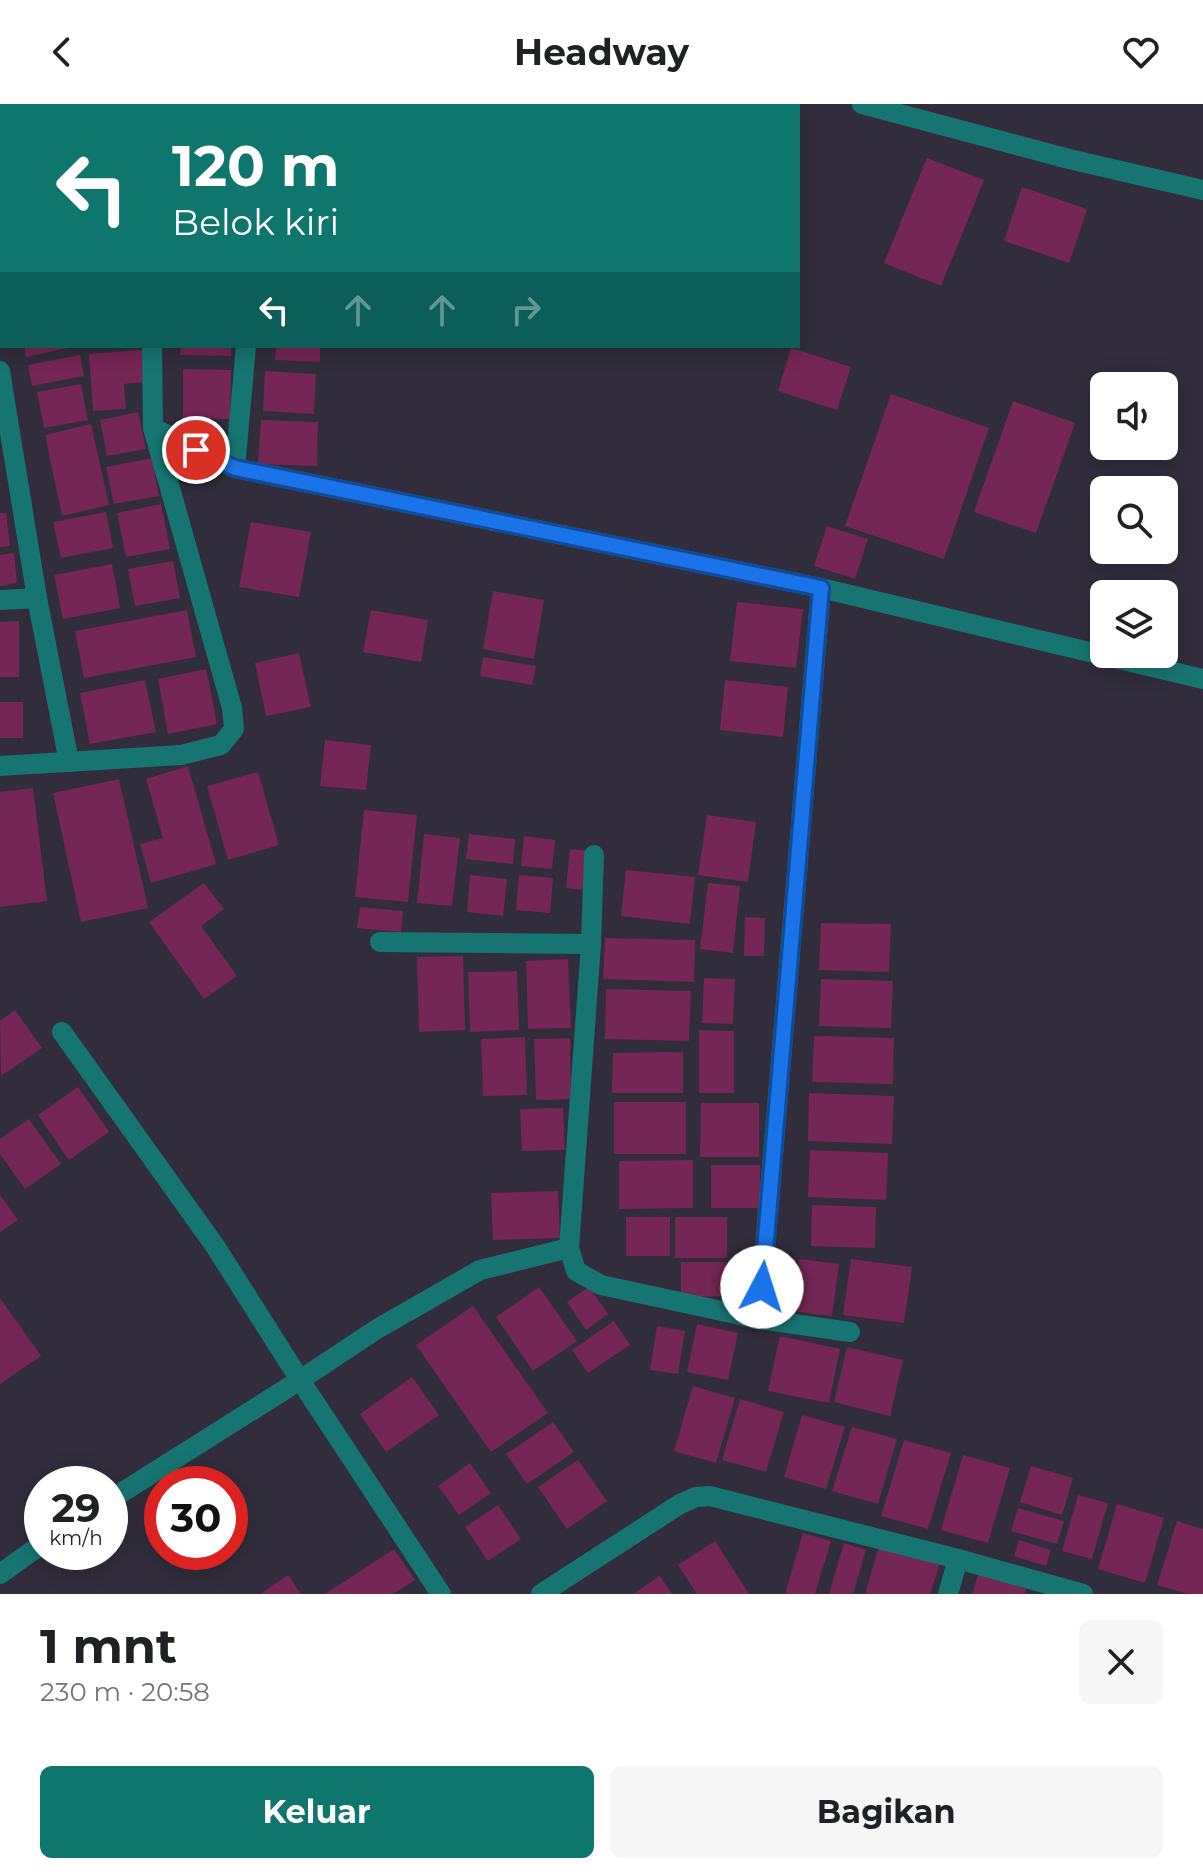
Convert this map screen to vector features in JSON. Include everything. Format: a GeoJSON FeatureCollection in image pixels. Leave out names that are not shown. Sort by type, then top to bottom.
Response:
{"type":"FeatureCollection","features":[{"type":"Feature","properties":{"kind":"street"},"geometry":{"type":"LineString","coordinates":[[862,104],[1069,159],[1203,190]]}},
{"type":"Feature","properties":{"kind":"street"},"geometry":{"type":"LineString","coordinates":[[0,766],[181,755],[221,745],[234,729],[232,708],[153,428],[152,348]]}},
{"type":"Feature","properties":{"kind":"street"},"geometry":{"type":"LineString","coordinates":[[235,468],[246,348]]}},
{"type":"Feature","properties":{"kind":"street"},"geometry":{"type":"LineString","coordinates":[[0,371],[10,422],[6,451],[69,762]]}},
{"type":"Feature","properties":{"kind":"street"},"geometry":{"type":"LineString","coordinates":[[153,428],[235,468],[821,588],[1203,679]]}},
{"type":"Feature","properties":{"kind":"street"},"geometry":{"type":"LineString","coordinates":[[759,1319],[821,588]]}},
{"type":"Feature","properties":{"kind":"street"},"geometry":{"type":"LineString","coordinates":[[0,600],[37,598]]}},
{"type":"Feature","properties":{"kind":"street"},"geometry":{"type":"LineString","coordinates":[[594,855],[591,944],[569,1248],[576,1271],[601,1285],[759,1319],[850,1332]]}},
{"type":"Feature","properties":{"kind":"street"},"geometry":{"type":"LineString","coordinates":[[380,942],[591,944]]}},
{"type":"Feature","properties":{"kind":"street"},"geometry":{"type":"LineString","coordinates":[[62,1032],[215,1246],[441,1594]]}},
{"type":"Feature","properties":{"kind":"street"},"geometry":{"type":"LineString","coordinates":[[128,1489],[377,1329],[480,1270],[569,1248]]}},
{"type":"Feature","properties":{"kind":"street"},"geometry":{"type":"LineString","coordinates":[[541,1594],[680,1504],[696,1497],[710,1496],[1083,1594]]}},
{"type":"Feature","properties":{"kind":"street"},"geometry":{"type":"LineString","coordinates":[[0,1574],[24,1557]]}},
{"type":"Feature","properties":{"kind":"street"},"geometry":{"type":"LineString","coordinates":[[948,1594],[958,1559]]}},
{"type":"Feature","properties":{"kind":"building"},"geometry":{"type":"Polygon","coordinates":[[[927,158],[984,180],[941,286],[884,263],[927,158]]]}},
{"type":"Feature","properties":{"kind":"building"},"geometry":{"type":"Polygon","coordinates":[[[1022,187],[1087,209],[1069,263],[1004,241],[1022,187]]]}},
{"type":"Feature","properties":{"kind":"building"},"geometry":{"type":"Polygon","coordinates":[[[24,348],[67,348],[26,357],[24,348]]]}},
{"type":"Feature","properties":{"kind":"building"},"geometry":{"type":"Polygon","coordinates":[[[181,348],[231,348],[231,356],[180,355],[181,348]]]}},
{"type":"Feature","properties":{"kind":"building"},"geometry":{"type":"Polygon","coordinates":[[[276,348],[320,348],[320,362],[275,360],[276,348]]]}},
{"type":"Feature","properties":{"kind":"building"},"geometry":{"type":"Polygon","coordinates":[[[791,348],[851,367],[837,410],[778,391],[791,348]]]}},
{"type":"Feature","properties":{"kind":"building"},"geometry":{"type":"Polygon","coordinates":[[[142,350],[144,382],[124,384],[126,409],[93,411],[89,354],[142,350]]]}},
{"type":"Feature","properties":{"kind":"building"},"geometry":{"type":"Polygon","coordinates":[[[80,355],[84,376],[32,386],[28,365],[80,355]]]}},
{"type":"Feature","properties":{"kind":"building"},"geometry":{"type":"Polygon","coordinates":[[[183,369],[231,370],[230,419],[183,418],[183,369]]]}},
{"type":"Feature","properties":{"kind":"building"},"geometry":{"type":"Polygon","coordinates":[[[265,371],[316,374],[314,414],[263,411],[265,371]]]}},
{"type":"Feature","properties":{"kind":"building"},"geometry":{"type":"Polygon","coordinates":[[[81,384],[88,420],[44,428],[37,392],[81,384]]]}},
{"type":"Feature","properties":{"kind":"building"},"geometry":{"type":"Polygon","coordinates":[[[891,394],[989,428],[944,559],[845,526],[891,394]]]}},
{"type":"Feature","properties":{"kind":"building"},"geometry":{"type":"Polygon","coordinates":[[[1013,401],[1075,423],[1036,533],[974,512],[1013,401]]]}},
{"type":"Feature","properties":{"kind":"building"},"geometry":{"type":"Polygon","coordinates":[[[138,412],[146,449],[107,456],[100,420],[138,412]]]}},
{"type":"Feature","properties":{"kind":"building"},"geometry":{"type":"Polygon","coordinates":[[[261,420],[318,422],[317,466],[258,464],[261,420]]]}},
{"type":"Feature","properties":{"kind":"building"},"geometry":{"type":"Polygon","coordinates":[[[91,424],[109,505],[62,516],[45,435],[91,424]]]}},
{"type":"Feature","properties":{"kind":"building"},"geometry":{"type":"Polygon","coordinates":[[[152,458],[159,496],[114,504],[106,467],[152,458]]]}},
{"type":"Feature","properties":{"kind":"building"},"geometry":{"type":"Polygon","coordinates":[[[161,504],[170,549],[126,557],[117,513],[161,504]]]}},
{"type":"Feature","properties":{"kind":"building"},"geometry":{"type":"Polygon","coordinates":[[[106,512],[113,548],[61,558],[53,522],[106,512]]]}},
{"type":"Feature","properties":{"kind":"building"},"geometry":{"type":"Polygon","coordinates":[[[0,513],[6,513],[10,546],[0,547],[0,513]]]}},
{"type":"Feature","properties":{"kind":"building"},"geometry":{"type":"Polygon","coordinates":[[[251,522],[311,532],[299,597],[239,587],[251,522]]]}},
{"type":"Feature","properties":{"kind":"building"},"geometry":{"type":"Polygon","coordinates":[[[827,526],[868,539],[855,579],[814,566],[827,526]]]}},
{"type":"Feature","properties":{"kind":"building"},"geometry":{"type":"Polygon","coordinates":[[[14,553],[17,583],[0,586],[0,555],[14,553]]]}},
{"type":"Feature","properties":{"kind":"building"},"geometry":{"type":"Polygon","coordinates":[[[173,561],[180,598],[135,606],[128,569],[173,561]]]}},
{"type":"Feature","properties":{"kind":"building"},"geometry":{"type":"Polygon","coordinates":[[[112,564],[120,608],[63,619],[54,575],[112,564]]]}},
{"type":"Feature","properties":{"kind":"building"},"geometry":{"type":"Polygon","coordinates":[[[493,591],[544,600],[534,659],[483,649],[493,591]]]}},
{"type":"Feature","properties":{"kind":"building"},"geometry":{"type":"Polygon","coordinates":[[[737,602],[803,609],[796,668],[730,661],[737,602]]]}},
{"type":"Feature","properties":{"kind":"building"},"geometry":{"type":"Polygon","coordinates":[[[187,610],[196,657],[84,678],[75,631],[187,610]]]}},
{"type":"Feature","properties":{"kind":"building"},"geometry":{"type":"Polygon","coordinates":[[[371,610],[428,620],[421,662],[363,652],[371,610]]]}},
{"type":"Feature","properties":{"kind":"building"},"geometry":{"type":"Polygon","coordinates":[[[19,621],[19,677],[0,677],[0,622],[19,621]]]}},
{"type":"Feature","properties":{"kind":"building"},"geometry":{"type":"Polygon","coordinates":[[[299,653],[311,707],[266,716],[255,663],[299,653]]]}},
{"type":"Feature","properties":{"kind":"building"},"geometry":{"type":"Polygon","coordinates":[[[483,657],[536,666],[532,685],[480,676],[483,657]]]}},
{"type":"Feature","properties":{"kind":"building"},"geometry":{"type":"Polygon","coordinates":[[[206,669],[217,724],[168,734],[158,679],[206,669]]]}},
{"type":"Feature","properties":{"kind":"building"},"geometry":{"type":"Polygon","coordinates":[[[145,680],[156,732],[90,744],[80,693],[145,680]]]}},
{"type":"Feature","properties":{"kind":"building"},"geometry":{"type":"Polygon","coordinates":[[[725,680],[788,687],[783,737],[720,730],[725,680]]]}},
{"type":"Feature","properties":{"kind":"building"},"geometry":{"type":"Polygon","coordinates":[[[0,702],[23,702],[23,738],[0,738],[0,702]]]}},
{"type":"Feature","properties":{"kind":"building"},"geometry":{"type":"Polygon","coordinates":[[[325,740],[371,745],[366,790],[320,786],[325,740]]]}},
{"type":"Feature","properties":{"kind":"building"},"geometry":{"type":"Polygon","coordinates":[[[188,766],[216,864],[151,883],[140,844],[163,838],[146,779],[188,766]]]}},
{"type":"Feature","properties":{"kind":"building"},"geometry":{"type":"Polygon","coordinates":[[[258,772],[279,845],[228,860],[207,786],[258,772]]]}},
{"type":"Feature","properties":{"kind":"building"},"geometry":{"type":"Polygon","coordinates":[[[119,779],[148,908],[81,922],[53,793],[119,779]]]}},
{"type":"Feature","properties":{"kind":"building"},"geometry":{"type":"Polygon","coordinates":[[[33,788],[47,901],[0,907],[0,792],[33,788]]]}},
{"type":"Feature","properties":{"kind":"building"},"geometry":{"type":"Polygon","coordinates":[[[364,810],[417,815],[408,902],[355,897],[364,810]]]}},
{"type":"Feature","properties":{"kind":"building"},"geometry":{"type":"Polygon","coordinates":[[[707,815],[756,822],[748,882],[698,875],[707,815]]]}},
{"type":"Feature","properties":{"kind":"building"},"geometry":{"type":"Polygon","coordinates":[[[424,834],[460,838],[452,906],[417,903],[424,834]]]}},
{"type":"Feature","properties":{"kind":"building"},"geometry":{"type":"Polygon","coordinates":[[[469,834],[515,839],[513,864],[466,859],[469,834]]]}},
{"type":"Feature","properties":{"kind":"building"},"geometry":{"type":"Polygon","coordinates":[[[524,836],[555,840],[552,869],[521,866],[524,836]]]}},
{"type":"Feature","properties":{"kind":"building"},"geometry":{"type":"Polygon","coordinates":[[[570,849],[589,851],[585,890],[566,888],[570,849]]]}},
{"type":"Feature","properties":{"kind":"building"},"geometry":{"type":"Polygon","coordinates":[[[626,870],[695,877],[690,924],[621,916],[626,870]]]}},
{"type":"Feature","properties":{"kind":"building"},"geometry":{"type":"Polygon","coordinates":[[[470,875],[507,879],[503,916],[467,912],[470,875]]]}},
{"type":"Feature","properties":{"kind":"building"},"geometry":{"type":"Polygon","coordinates":[[[519,875],[553,878],[550,913],[516,910],[519,875]]]}},
{"type":"Feature","properties":{"kind":"building"},"geometry":{"type":"Polygon","coordinates":[[[204,883],[224,909],[201,926],[237,976],[204,999],[149,922],[204,883]]]}},
{"type":"Feature","properties":{"kind":"building"},"geometry":{"type":"Polygon","coordinates":[[[708,883],[740,886],[733,953],[700,949],[708,883]]]}},
{"type":"Feature","properties":{"kind":"building"},"geometry":{"type":"Polygon","coordinates":[[[360,907],[403,911],[401,932],[357,928],[360,907]]]}},
{"type":"Feature","properties":{"kind":"building"},"geometry":{"type":"Polygon","coordinates":[[[745,917],[765,918],[764,956],[744,956],[745,917]]]}},
{"type":"Feature","properties":{"kind":"building"},"geometry":{"type":"Polygon","coordinates":[[[821,923],[891,924],[889,972],[819,970],[821,923]]]}},
{"type":"Feature","properties":{"kind":"building"},"geometry":{"type":"Polygon","coordinates":[[[605,938],[695,940],[694,982],[603,979],[605,938]]]}},
{"type":"Feature","properties":{"kind":"building"},"geometry":{"type":"Polygon","coordinates":[[[463,956],[465,1030],[419,1032],[417,957],[463,956]]]}},
{"type":"Feature","properties":{"kind":"building"},"geometry":{"type":"Polygon","coordinates":[[[568,959],[571,1028],[528,1029],[526,961],[568,959]]]}},
{"type":"Feature","properties":{"kind":"building"},"geometry":{"type":"Polygon","coordinates":[[[517,971],[519,1030],[470,1032],[468,972],[517,971]]]}},
{"type":"Feature","properties":{"kind":"building"},"geometry":{"type":"Polygon","coordinates":[[[704,978],[735,979],[733,1024],[702,1023],[704,978]]]}},
{"type":"Feature","properties":{"kind":"building"},"geometry":{"type":"Polygon","coordinates":[[[821,979],[893,981],[891,1028],[819,1026],[821,979]]]}},
{"type":"Feature","properties":{"kind":"building"},"geometry":{"type":"Polygon","coordinates":[[[606,989],[691,991],[689,1041],[605,1039],[606,989]]]}},
{"type":"Feature","properties":{"kind":"building"},"geometry":{"type":"Polygon","coordinates":[[[15,1010],[42,1048],[1,1076],[0,1021],[15,1010]]]}},
{"type":"Feature","properties":{"kind":"building"},"geometry":{"type":"Polygon","coordinates":[[[699,1030],[734,1031],[734,1093],[699,1093],[699,1030]]]}},
{"type":"Feature","properties":{"kind":"building"},"geometry":{"type":"Polygon","coordinates":[[[814,1036],[894,1038],[893,1084],[812,1082],[814,1036]]]}},
{"type":"Feature","properties":{"kind":"building"},"geometry":{"type":"Polygon","coordinates":[[[525,1037],[527,1095],[483,1096],[481,1039],[525,1037]]]}},
{"type":"Feature","properties":{"kind":"building"},"geometry":{"type":"Polygon","coordinates":[[[570,1038],[571,1099],[536,1100],[534,1039],[570,1038]]]}},
{"type":"Feature","properties":{"kind":"building"},"geometry":{"type":"Polygon","coordinates":[[[683,1052],[683,1093],[612,1093],[613,1053],[683,1052]]]}},
{"type":"Feature","properties":{"kind":"building"},"geometry":{"type":"Polygon","coordinates":[[[78,1087],[109,1132],[69,1160],[38,1115],[78,1087]]]}},
{"type":"Feature","properties":{"kind":"building"},"geometry":{"type":"Polygon","coordinates":[[[809,1093],[894,1096],[892,1144],[808,1141],[809,1093]]]}},
{"type":"Feature","properties":{"kind":"building"},"geometry":{"type":"Polygon","coordinates":[[[614,1102],[686,1102],[686,1154],[614,1154],[614,1102]]]}},
{"type":"Feature","properties":{"kind":"building"},"geometry":{"type":"Polygon","coordinates":[[[701,1103],[759,1103],[759,1157],[700,1157],[701,1103]]]}},
{"type":"Feature","properties":{"kind":"building"},"geometry":{"type":"Polygon","coordinates":[[[563,1108],[565,1150],[522,1151],[520,1109],[563,1108]]]}},
{"type":"Feature","properties":{"kind":"building"},"geometry":{"type":"Polygon","coordinates":[[[29,1119],[61,1164],[25,1189],[0,1154],[0,1139],[29,1119]]]}},
{"type":"Feature","properties":{"kind":"building"},"geometry":{"type":"Polygon","coordinates":[[[810,1150],[888,1153],[886,1200],[808,1197],[810,1150]]]}},
{"type":"Feature","properties":{"kind":"building"},"geometry":{"type":"Polygon","coordinates":[[[693,1160],[693,1208],[619,1209],[619,1161],[693,1160]]]}},
{"type":"Feature","properties":{"kind":"building"},"geometry":{"type":"Polygon","coordinates":[[[711,1165],[760,1165],[760,1208],[711,1208],[711,1165]]]}},
{"type":"Feature","properties":{"kind":"building"},"geometry":{"type":"Polygon","coordinates":[[[558,1191],[560,1238],[493,1240],[491,1193],[558,1191]]]}},
{"type":"Feature","properties":{"kind":"building"},"geometry":{"type":"Polygon","coordinates":[[[0,1195],[18,1220],[0,1232],[0,1195]]]}},
{"type":"Feature","properties":{"kind":"building"},"geometry":{"type":"Polygon","coordinates":[[[812,1205],[876,1207],[875,1248],[811,1246],[812,1205]]]}},
{"type":"Feature","properties":{"kind":"building"},"geometry":{"type":"Polygon","coordinates":[[[626,1217],[670,1217],[670,1256],[626,1256],[626,1217]]]}},
{"type":"Feature","properties":{"kind":"building"},"geometry":{"type":"Polygon","coordinates":[[[675,1217],[727,1217],[727,1258],[675,1258],[675,1217]]]}},
{"type":"Feature","properties":{"kind":"building"},"geometry":{"type":"Polygon","coordinates":[[[799,1259],[839,1264],[832,1316],[792,1311],[799,1259]]]}},
{"type":"Feature","properties":{"kind":"building"},"geometry":{"type":"Polygon","coordinates":[[[851,1259],[912,1267],[904,1323],[843,1315],[851,1259]]]}},
{"type":"Feature","properties":{"kind":"building"},"geometry":{"type":"Polygon","coordinates":[[[681,1262],[739,1262],[738,1296],[681,1297],[681,1262]]]}},
{"type":"Feature","properties":{"kind":"building"},"geometry":{"type":"Polygon","coordinates":[[[539,1287],[577,1341],[533,1371],[496,1317],[539,1287]]]}},
{"type":"Feature","properties":{"kind":"building"},"geometry":{"type":"Polygon","coordinates":[[[589,1287],[608,1314],[586,1330],[567,1302],[589,1287]]]}},
{"type":"Feature","properties":{"kind":"building"},"geometry":{"type":"Polygon","coordinates":[[[0,1298],[41,1356],[0,1384],[0,1298]]]}},
{"type":"Feature","properties":{"kind":"building"},"geometry":{"type":"Polygon","coordinates":[[[473,1306],[548,1413],[491,1452],[416,1345],[473,1306]]]}},
{"type":"Feature","properties":{"kind":"building"},"geometry":{"type":"Polygon","coordinates":[[[614,1321],[630,1345],[588,1373],[572,1350],[614,1321]]]}},
{"type":"Feature","properties":{"kind":"building"},"geometry":{"type":"Polygon","coordinates":[[[697,1324],[738,1333],[728,1380],[687,1372],[697,1324]]]}},
{"type":"Feature","properties":{"kind":"building"},"geometry":{"type":"Polygon","coordinates":[[[657,1326],[685,1331],[678,1374],[650,1370],[657,1326]]]}},
{"type":"Feature","properties":{"kind":"building"},"geometry":{"type":"Polygon","coordinates":[[[780,1336],[840,1349],[829,1403],[768,1391],[780,1336]]]}},
{"type":"Feature","properties":{"kind":"building"},"geometry":{"type":"Polygon","coordinates":[[[847,1347],[903,1360],[890,1416],[834,1402],[847,1347]]]}},
{"type":"Feature","properties":{"kind":"building"},"geometry":{"type":"Polygon","coordinates":[[[412,1377],[439,1415],[386,1452],[360,1414],[412,1377]]]}},
{"type":"Feature","properties":{"kind":"building"},"geometry":{"type":"Polygon","coordinates":[[[693,1386],[735,1398],[716,1463],[674,1451],[693,1386]]]}},
{"type":"Feature","properties":{"kind":"building"},"geometry":{"type":"Polygon","coordinates":[[[740,1399],[784,1412],[766,1472],[722,1460],[740,1399]]]}},
{"type":"Feature","properties":{"kind":"building"},"geometry":{"type":"Polygon","coordinates":[[[802,1415],[845,1427],[826,1489],[784,1477],[802,1415]]]}},
{"type":"Feature","properties":{"kind":"building"},"geometry":{"type":"Polygon","coordinates":[[[553,1422],[574,1452],[527,1484],[506,1454],[553,1422]]]}},
{"type":"Feature","properties":{"kind":"building"},"geometry":{"type":"Polygon","coordinates":[[[852,1427],[897,1439],[878,1504],[832,1491],[852,1427]]]}},
{"type":"Feature","properties":{"kind":"building"},"geometry":{"type":"Polygon","coordinates":[[[904,1440],[951,1453],[928,1529],[881,1516],[904,1440]]]}},
{"type":"Feature","properties":{"kind":"building"},"geometry":{"type":"Polygon","coordinates":[[[963,1455],[1010,1468],[988,1543],[941,1530],[963,1455]]]}},
{"type":"Feature","properties":{"kind":"building"},"geometry":{"type":"Polygon","coordinates":[[[578,1460],[607,1501],[567,1529],[538,1487],[578,1460]]]}},
{"type":"Feature","properties":{"kind":"building"},"geometry":{"type":"Polygon","coordinates":[[[470,1463],[491,1493],[459,1515],[438,1486],[470,1463]]]}},
{"type":"Feature","properties":{"kind":"building"},"geometry":{"type":"Polygon","coordinates":[[[1031,1466],[1073,1478],[1062,1515],[1020,1502],[1031,1466]]]}},
{"type":"Feature","properties":{"kind":"building"},"geometry":{"type":"Polygon","coordinates":[[[1078,1495],[1108,1503],[1092,1559],[1062,1551],[1078,1495]]]}},
{"type":"Feature","properties":{"kind":"building"},"geometry":{"type":"Polygon","coordinates":[[[1117,1504],[1164,1518],[1145,1583],[1098,1569],[1117,1504]]]}},
{"type":"Feature","properties":{"kind":"building"},"geometry":{"type":"Polygon","coordinates":[[[498,1505],[521,1539],[488,1561],[465,1527],[498,1505]]]}},
{"type":"Feature","properties":{"kind":"building"},"geometry":{"type":"Polygon","coordinates":[[[1018,1508],[1064,1521],[1057,1544],[1011,1531],[1018,1508]]]}},
{"type":"Feature","properties":{"kind":"building"},"geometry":{"type":"Polygon","coordinates":[[[1177,1521],[1203,1529],[1203,1594],[1188,1594],[1157,1585],[1177,1521]]]}},
{"type":"Feature","properties":{"kind":"building"},"geometry":{"type":"Polygon","coordinates":[[[803,1533],[831,1541],[815,1594],[785,1594],[803,1533]]]}},
{"type":"Feature","properties":{"kind":"building"},"geometry":{"type":"Polygon","coordinates":[[[1019,1540],[1051,1550],[1046,1566],[1014,1556],[1019,1540]]]}},
{"type":"Feature","properties":{"kind":"building"},"geometry":{"type":"Polygon","coordinates":[[[715,1541],[749,1594],[697,1594],[678,1565],[715,1541]]]}},
{"type":"Feature","properties":{"kind":"building"},"geometry":{"type":"Polygon","coordinates":[[[844,1543],[866,1550],[853,1594],[829,1594],[844,1543]]]}},
{"type":"Feature","properties":{"kind":"building"},"geometry":{"type":"Polygon","coordinates":[[[879,1546],[940,1563],[930,1594],[865,1594],[879,1546]]]}},
{"type":"Feature","properties":{"kind":"building"},"geometry":{"type":"Polygon","coordinates":[[[394,1549],[415,1580],[393,1594],[325,1594],[394,1549]]]}},
{"type":"Feature","properties":{"kind":"building"},"geometry":{"type":"Polygon","coordinates":[[[979,1572],[1027,1587],[1025,1594],[972,1594],[979,1572]]]}},
{"type":"Feature","properties":{"kind":"building"},"geometry":{"type":"Polygon","coordinates":[[[288,1575],[301,1594],[260,1594],[288,1575]]]}},
{"type":"Feature","properties":{"kind":"building"},"geometry":{"type":"Polygon","coordinates":[[[660,1576],[672,1594],[633,1594],[660,1576]]]}},
{"type":"Feature","properties":{"kind":"route"},"geometry":{"type":"LineString","coordinates":[[196,450],[235,468],[821,588],[762,1287]]}}]}
